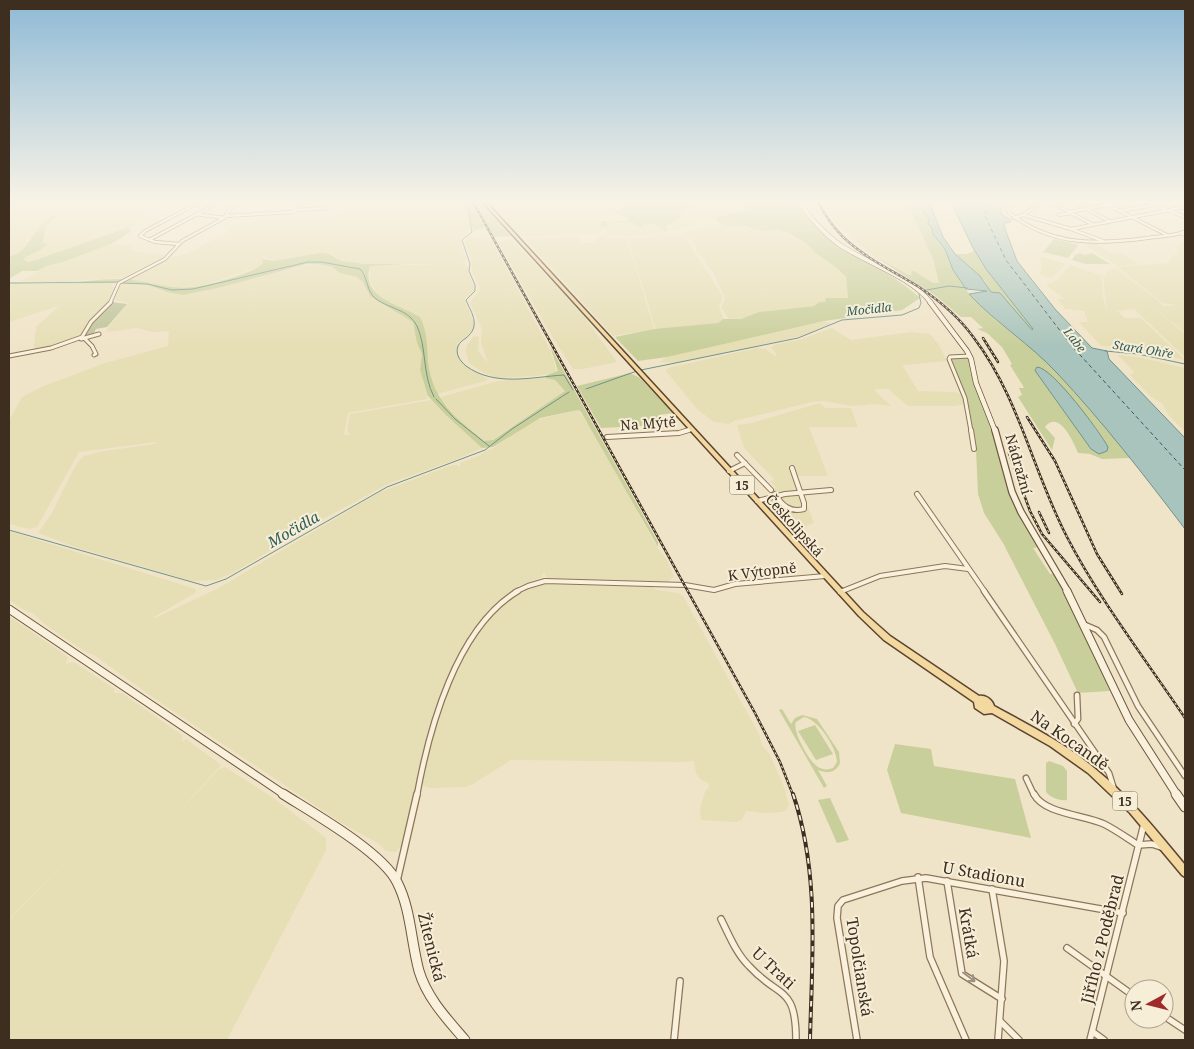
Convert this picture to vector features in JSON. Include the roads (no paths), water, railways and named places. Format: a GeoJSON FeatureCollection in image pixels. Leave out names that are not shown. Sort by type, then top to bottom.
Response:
{"type":"FeatureCollection","features":[{"type":"Feature","properties":{"kind":"main road","name":"Českolipská"},"geometry":{"type":"LineString","coordinates":[[527,249],[825,576],[878,630],[978,700]]}},
{"type":"Feature","properties":{"kind":"main road","name":"Nádražní"},"geometry":{"type":"LineString","coordinates":[[848,249],[920,291],[933,303],[970,356],[976,383],[997,435],[1012,492],[1029,525],[1058,573],[1129,720],[1185,807]]}},
{"type":"Feature","properties":{"kind":"main road"},"geometry":{"type":"LineString","coordinates":[[9,609],[376,856],[398,881]]}},
{"type":"Feature","properties":{"kind":"main road","name":"Na Kocandě"},"geometry":{"type":"LineString","coordinates":[[978,700],[977,704],[982,709],[988,710],[991,708],[1065,751],[1114,791],[1167,849],[1185,872]]}},
{"type":"Feature","properties":{"kind":"main road","name":"Žitenická"},"geometry":{"type":"LineString","coordinates":[[398,881],[408,910],[419,971],[426,990],[439,1010],[465,1040]]}},
{"type":"Feature","properties":{"kind":"street"},"geometry":{"type":"LineString","coordinates":[[77,340],[82,338],[91,322],[110,303],[119,283],[165,258],[174,249]]}},
{"type":"Feature","properties":{"kind":"street"},"geometry":{"type":"LineString","coordinates":[[9,356],[99,334]]}},
{"type":"Feature","properties":{"kind":"street"},"geometry":{"type":"LineString","coordinates":[[84,338],[92,346],[96,354],[94,355]]}},
{"type":"Feature","properties":{"kind":"street"},"geometry":{"type":"LineString","coordinates":[[970,356],[950,357],[949,359],[965,398],[974,449]]}},
{"type":"Feature","properties":{"kind":"street","name":"Na Mýtě"},"geometry":{"type":"LineString","coordinates":[[606,438],[679,433],[692,430]]}},
{"type":"Feature","properties":{"kind":"street"},"geometry":{"type":"LineString","coordinates":[[737,454],[771,490]]}},
{"type":"Feature","properties":{"kind":"street"},"geometry":{"type":"LineString","coordinates":[[730,471],[745,463]]}},
{"type":"Feature","properties":{"kind":"street"},"geometry":{"type":"LineString","coordinates":[[775,494],[786,508],[799,511],[804,509],[804,503],[792,468]]}},
{"type":"Feature","properties":{"kind":"street"},"geometry":{"type":"LineString","coordinates":[[757,501],[775,494],[831,490]]}},
{"type":"Feature","properties":{"kind":"street"},"geometry":{"type":"LineString","coordinates":[[917,494],[1109,773],[1114,791]]}},
{"type":"Feature","properties":{"kind":"street"},"geometry":{"type":"LineString","coordinates":[[840,592],[880,576],[912,570],[945,566],[968,569]]}},
{"type":"Feature","properties":{"kind":"street","name":"K Výtopně"},"geometry":{"type":"LineString","coordinates":[[398,881],[426,750],[458,666],[483,620],[498,606],[525,587],[545,581],[676,585],[714,590],[735,584],[825,576]]}},
{"type":"Feature","properties":{"kind":"street"},"geometry":{"type":"LineString","coordinates":[[1083,624],[1097,630],[1104,637],[1138,706],[1185,776]]}},
{"type":"Feature","properties":{"kind":"street"},"geometry":{"type":"LineString","coordinates":[[1074,724],[1078,719],[1077,695]]}},
{"type":"Feature","properties":{"kind":"street"},"geometry":{"type":"LineString","coordinates":[[1026,778],[1037,800],[1048,807],[1104,824],[1138,845],[1152,844],[1167,849]]}},
{"type":"Feature","properties":{"kind":"street","name":"Jiřího z Poděbrad"},"geometry":{"type":"LineString","coordinates":[[1090,1040],[1108,978],[1144,823]]}},
{"type":"Feature","properties":{"kind":"street"},"geometry":{"type":"LineString","coordinates":[[918,878],[930,957],[966,1040]]}},
{"type":"Feature","properties":{"kind":"street","name":"U Stadionu"},"geometry":{"type":"LineString","coordinates":[[843,900],[918,878],[947,881],[1123,913]]}},
{"type":"Feature","properties":{"kind":"street","name":"Krátká"},"geometry":{"type":"LineString","coordinates":[[947,881],[962,974],[1002,999]]}},
{"type":"Feature","properties":{"kind":"street"},"geometry":{"type":"LineString","coordinates":[[992,889],[1004,961],[998,1040]]}},
{"type":"Feature","properties":{"kind":"street","name":"Topolčianská"},"geometry":{"type":"LineString","coordinates":[[843,900],[838,906],[837,918],[857,1040]]}},
{"type":"Feature","properties":{"kind":"street","name":"U Trati"},"geometry":{"type":"LineString","coordinates":[[721,919],[742,958],[751,969],[785,994],[794,1010],[797,1024],[796,1040]]}},
{"type":"Feature","properties":{"kind":"street"},"geometry":{"type":"LineString","coordinates":[[1067,948],[1124,989]]}},
{"type":"Feature","properties":{"kind":"street"},"geometry":{"type":"LineString","coordinates":[[674,1040],[680,981]]}},
{"type":"Feature","properties":{"kind":"street"},"geometry":{"type":"LineString","coordinates":[[1000,1021],[1019,1040]]}},
{"type":"Feature","properties":{"kind":"street"},"geometry":{"type":"LineString","coordinates":[[1174,1023],[1185,1030]]}},
{"type":"Feature","properties":{"kind":"street"},"geometry":{"type":"LineString","coordinates":[[1093,1032],[1104,1040]]}},
{"type":"Feature","properties":{"kind":"water","name":"Labe"},"geometry":{"type":"Polygon","coordinates":[[[945,249],[951,249],[980,276],[991,292],[1000,293],[1032,330],[986,269],[974,249],[1013,249],[1017,261],[1055,309],[1092,348],[1107,351],[1109,359],[1185,438],[1185,529],[1107,430],[1057,373],[1036,352],[969,294],[987,291],[966,289],[953,270],[945,249]]]}},
{"type":"Feature","properties":{"kind":"water"},"geometry":{"type":"Polygon","coordinates":[[[1037,367],[1053,377],[1075,401],[1103,439],[1108,447],[1107,451],[1099,454],[1091,449],[1036,372],[1037,367]]]}},
{"type":"Feature","properties":{"kind":"waterway"},"geometry":{"type":"LineString","coordinates":[[465,249],[475,291],[466,300],[473,315],[474,324],[471,333],[458,346],[457,352],[462,362],[477,372],[501,379],[526,379],[564,375],[573,390]]}},
{"type":"Feature","properties":{"kind":"waterway"},"geometry":{"type":"LineString","coordinates":[[121,283],[147,284],[172,290],[193,289],[308,262],[321,262],[360,269],[373,296],[409,316],[417,326],[430,388],[434,397]]}},
{"type":"Feature","properties":{"kind":"waterway"},"geometry":{"type":"LineString","coordinates":[[9,283],[118,282]]}},
{"type":"Feature","properties":{"kind":"waterway","name":"Močidla"},"geometry":{"type":"LineString","coordinates":[[921,291],[949,286],[967,288]]}},
{"type":"Feature","properties":{"kind":"waterway","name":"Močidla"},"geometry":{"type":"LineString","coordinates":[[641,370],[798,338],[842,320],[902,315],[919,308],[921,303],[919,294]]}},
{"type":"Feature","properties":{"kind":"waterway","name":"Stará Ohře"},"geometry":{"type":"LineString","coordinates":[[1105,351],[1138,354],[1185,364]]}},
{"type":"Feature","properties":{"kind":"waterway","name":"Močidla"},"geometry":{"type":"LineString","coordinates":[[586,389],[637,371]]}},
{"type":"Feature","properties":{"kind":"waterway","name":"Močidla"},"geometry":{"type":"LineString","coordinates":[[9,530],[206,586],[226,579],[387,487],[485,450],[512,429],[569,392]]}},
{"type":"Feature","properties":{"kind":"waterway"},"geometry":{"type":"LineString","coordinates":[[436,399],[455,419],[489,446]]}},
{"type":"Feature","properties":{"kind":"railway"},"geometry":{"type":"LineString","coordinates":[[499,249],[755,713],[780,762],[793,795]]}},
{"type":"Feature","properties":{"kind":"railway"},"geometry":{"type":"LineString","coordinates":[[857,249],[934,298],[956,316],[974,338],[990,361],[1003,385],[1044,487],[1067,537],[1093,583],[1185,718]]}},
{"type":"Feature","properties":{"kind":"railway"},"geometry":{"type":"LineString","coordinates":[[983,338],[998,362]]}},
{"type":"Feature","properties":{"kind":"railway"},"geometry":{"type":"LineString","coordinates":[[1027,417],[1055,461],[1097,554],[1122,594]]}},
{"type":"Feature","properties":{"kind":"railway"},"geometry":{"type":"LineString","coordinates":[[1009,453],[1030,511],[1042,534],[1100,602]]}},
{"type":"Feature","properties":{"kind":"railway"},"geometry":{"type":"LineString","coordinates":[[1039,512],[1049,533]]}},
{"type":"Feature","properties":{"kind":"railway"},"geometry":{"type":"LineString","coordinates":[[793,794],[802,824],[811,885],[813,947],[810,1040]]}}]}
